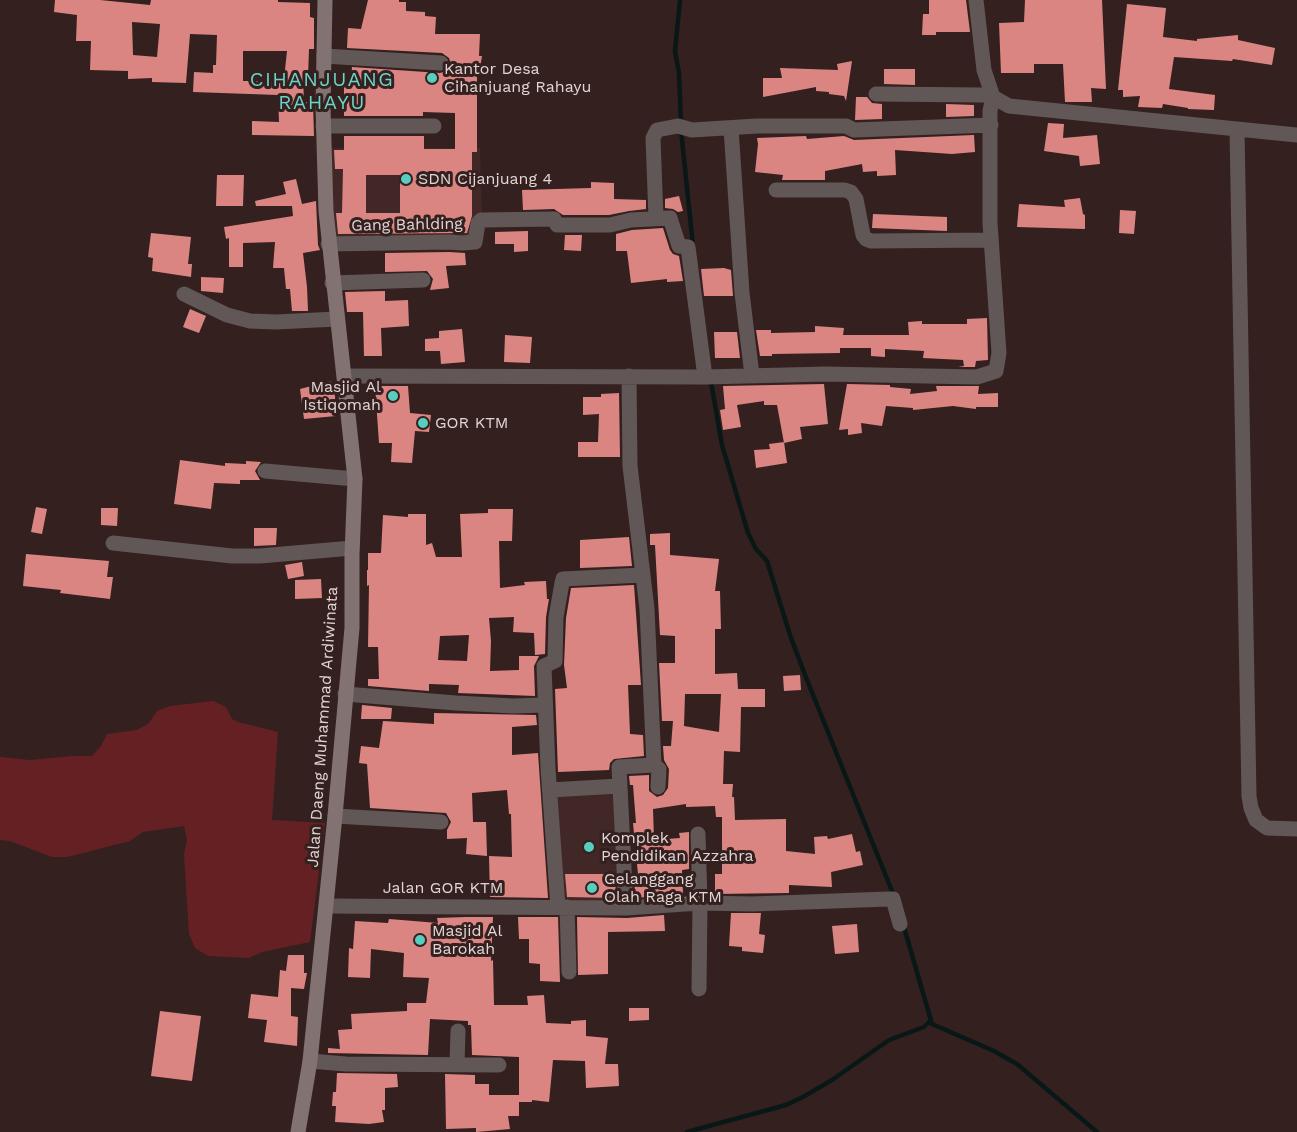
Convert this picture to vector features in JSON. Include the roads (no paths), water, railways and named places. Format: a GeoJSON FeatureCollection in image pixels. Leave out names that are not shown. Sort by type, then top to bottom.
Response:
{"type":"FeatureCollection","features":[{"type":"Feature","properties":{"kind":"main road","name":"Jalan Daeng Muhammad Ardiwinata"},"geometry":{"type":"LineString","coordinates":[[298,1132],[310,1061],[327,906],[352,628],[352,548],[356,479],[328,244],[323,126],[325,0]]}},
{"type":"Feature","properties":{"kind":"street"},"geometry":{"type":"LineString","coordinates":[[345,376],[977,377],[996,371],[999,353],[991,240],[993,96],[984,70],[976,0]]}},
{"type":"Feature","properties":{"kind":"street"},"geometry":{"type":"LineString","coordinates":[[324,56],[441,63]]}},
{"type":"Feature","properties":{"kind":"street"},"geometry":{"type":"LineString","coordinates":[[876,94],[983,95],[993,96],[1009,106],[1297,135]]}},
{"type":"Feature","properties":{"kind":"street"},"geometry":{"type":"LineString","coordinates":[[323,126],[434,126]]}},
{"type":"Feature","properties":{"kind":"street"},"geometry":{"type":"LineString","coordinates":[[705,377],[688,248],[679,246],[670,218],[656,218],[653,138],[657,130],[678,126],[692,129],[846,126],[854,129],[991,126]]}},
{"type":"Feature","properties":{"kind":"street"},"geometry":{"type":"LineString","coordinates":[[731,128],[742,293],[752,375]]}},
{"type":"Feature","properties":{"kind":"street"},"geometry":{"type":"LineString","coordinates":[[1237,130],[1249,796],[1256,820],[1267,828],[1297,829]]}},
{"type":"Feature","properties":{"kind":"street"},"geometry":{"type":"LineString","coordinates":[[776,190],[845,190],[851,192],[856,199],[863,235],[871,241],[991,240]]}},
{"type":"Feature","properties":{"kind":"street","name":"Gang Bahlding"},"geometry":{"type":"LineString","coordinates":[[328,244],[475,242],[478,222],[481,220],[554,219],[557,225],[610,225],[656,218]]}},
{"type":"Feature","properties":{"kind":"street"},"geometry":{"type":"LineString","coordinates":[[332,283],[423,280]]}},
{"type":"Feature","properties":{"kind":"street"},"geometry":{"type":"LineString","coordinates":[[184,294],[227,315],[250,321],[337,319]]}},
{"type":"Feature","properties":{"kind":"street"},"geometry":{"type":"LineString","coordinates":[[629,376],[630,466],[647,609],[654,765]]}},
{"type":"Feature","properties":{"kind":"street"},"geometry":{"type":"LineString","coordinates":[[265,471],[356,479]]}},
{"type":"Feature","properties":{"kind":"street"},"geometry":{"type":"LineString","coordinates":[[113,543],[232,556],[260,556],[352,548]]}},
{"type":"Feature","properties":{"kind":"street"},"geometry":{"type":"LineString","coordinates":[[569,972],[550,790],[544,666],[555,661],[556,617],[563,579],[642,575]]}},
{"type":"Feature","properties":{"kind":"street"},"geometry":{"type":"LineString","coordinates":[[345,694],[456,703],[545,705]]}},
{"type":"Feature","properties":{"kind":"street"},"geometry":{"type":"LineString","coordinates":[[626,908],[619,767],[654,765],[660,769],[658,787]]}},
{"type":"Feature","properties":{"kind":"street"},"geometry":{"type":"LineString","coordinates":[[550,790],[619,786]]}},
{"type":"Feature","properties":{"kind":"street"},"geometry":{"type":"LineString","coordinates":[[335,816],[441,822]]}},
{"type":"Feature","properties":{"kind":"street"},"geometry":{"type":"LineString","coordinates":[[698,834],[699,989]]}},
{"type":"Feature","properties":{"kind":"street","name":"Jalan GOR KTM"},"geometry":{"type":"LineString","coordinates":[[327,906],[626,908],[700,903],[752,904],[888,899],[893,900],[900,924]]}},
{"type":"Feature","properties":{"kind":"street"},"geometry":{"type":"LineString","coordinates":[[457,1064],[458,1031]]}},
{"type":"Feature","properties":{"kind":"street"},"geometry":{"type":"LineString","coordinates":[[310,1061],[346,1064],[499,1065]]}},
{"type":"Feature","properties":{"kind":"waterway"},"geometry":{"type":"LineString","coordinates":[[680,0],[675,51],[679,73],[681,122]]}},
{"type":"Feature","properties":{"kind":"waterway"},"geometry":{"type":"LineString","coordinates":[[681,130],[693,246]]}},
{"type":"Feature","properties":{"kind":"waterway"},"geometry":{"type":"LineString","coordinates":[[711,382],[722,445],[748,533],[756,549],[767,561],[805,675],[894,896]]}},
{"type":"Feature","properties":{"kind":"waterway"},"geometry":{"type":"LineString","coordinates":[[903,924],[932,1024],[994,1051],[1017,1064],[1097,1132]]}},
{"type":"Feature","properties":{"kind":"waterway"},"geometry":{"type":"LineString","coordinates":[[687,1132],[786,1105],[832,1080],[889,1040],[924,1027],[930,1021]]}},
{"type":"Feature","properties":{"kind":"place","name":"Kantor Desa Cihanjuang Rahayu"},"geometry":{"type":"Point","coordinates":[432,78]}},
{"type":"Feature","properties":{"kind":"place","name":"SDN Cijanjuang 4"},"geometry":{"type":"Point","coordinates":[406,179]}},
{"type":"Feature","properties":{"kind":"place","name":"Masjid Al Istiqomah"},"geometry":{"type":"Point","coordinates":[393,396]}},
{"type":"Feature","properties":{"kind":"place","name":"GOR KTM"},"geometry":{"type":"Point","coordinates":[423,423]}},
{"type":"Feature","properties":{"kind":"place","name":"Komplek Pendidikan Azzahra"},"geometry":{"type":"Point","coordinates":[589,847]}},
{"type":"Feature","properties":{"kind":"place","name":"Gelanggang Olah Raga KTM"},"geometry":{"type":"Point","coordinates":[592,888]}},
{"type":"Feature","properties":{"kind":"place","name":"Masjid Al Barokah"},"geometry":{"type":"Point","coordinates":[420,940]}},
{"type":"Feature","properties":{"kind":"district","name":"CIHANJUANG RAHAYU"},"geometry":{"type":"Point","coordinates":[322,92]}}]}
